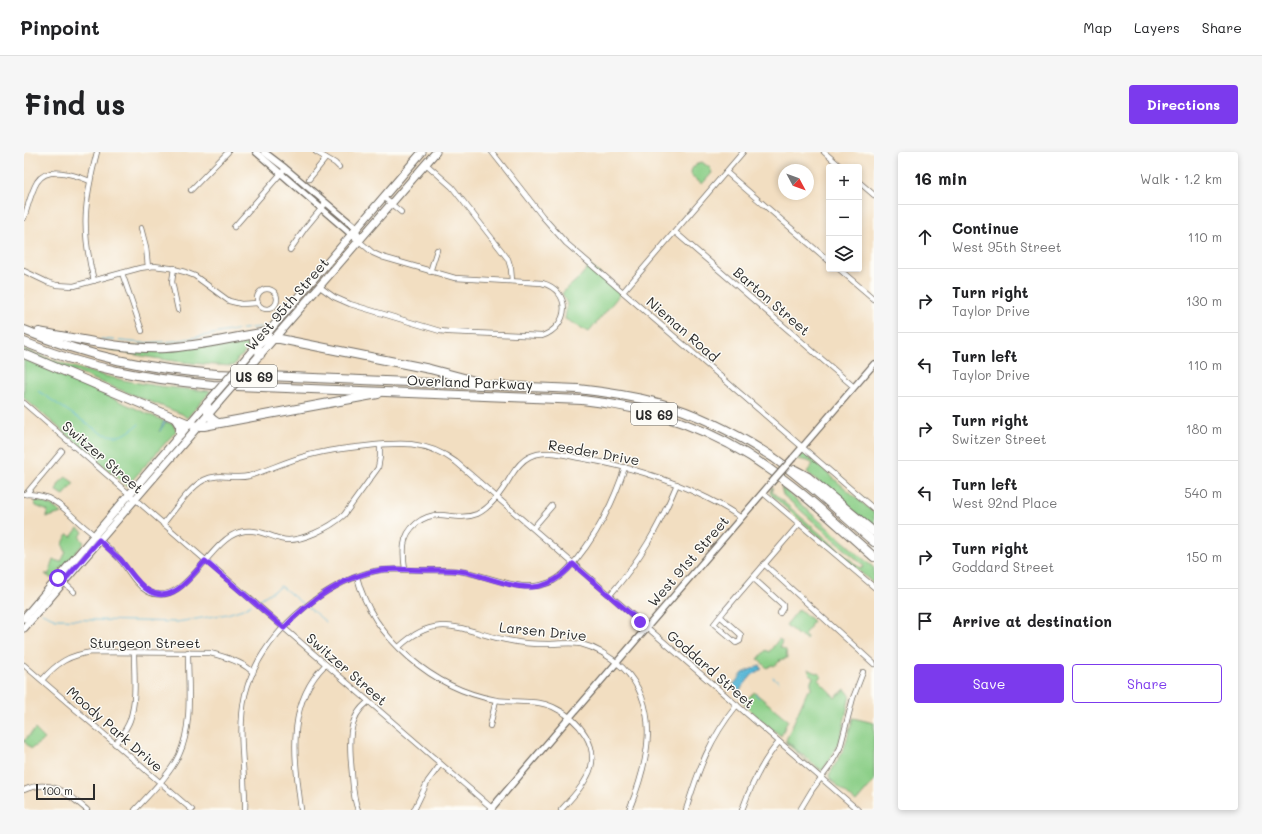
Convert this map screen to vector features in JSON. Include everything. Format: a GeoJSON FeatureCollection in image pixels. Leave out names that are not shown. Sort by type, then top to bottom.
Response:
{"type":"FeatureCollection","features":[{"type":"Feature","properties":{"kind":"highway"},"geometry":{"type":"LineString","coordinates":[[24,330],[114,345],[142,348],[167,348],[268,332]]}},
{"type":"Feature","properties":{"kind":"highway","name":"Overland Parkway"},"geometry":{"type":"LineString","coordinates":[[24,330],[51,341],[96,355],[133,364],[172,370],[217,374],[578,389],[660,403],[719,427],[773,458],[790,470],[874,542]]}},
{"type":"Feature","properties":{"kind":"highway"},"geometry":{"type":"LineString","coordinates":[[245,336],[257,345],[259,356]]}},
{"type":"Feature","properties":{"kind":"highway"},"geometry":{"type":"LineString","coordinates":[[257,345],[266,339],[275,338],[430,370],[491,385]]}},
{"type":"Feature","properties":{"kind":"highway","name":"Overland Parkway"},"geometry":{"type":"LineString","coordinates":[[24,342],[88,365],[155,379],[213,385],[588,401],[622,406],[662,416],[695,428],[727,443],[772,470],[802,494],[874,557]]}},
{"type":"Feature","properties":{"kind":"highway"},"geometry":{"type":"LineString","coordinates":[[24,354],[189,424],[198,426],[391,392]]}},
{"type":"Feature","properties":{"kind":"highway"},"geometry":{"type":"LineString","coordinates":[[207,403],[208,415],[210,419],[218,423]]}},
{"type":"Feature","properties":{"kind":"highway"},"geometry":{"type":"LineString","coordinates":[[175,418],[180,426],[180,434]]}},
{"type":"Feature","properties":{"kind":"highway"},"geometry":{"type":"LineString","coordinates":[[773,458],[808,476],[874,532]]}},
{"type":"Feature","properties":{"kind":"main road","name":"West 95th Street"},"geometry":{"type":"LineString","coordinates":[[97,538],[129,494],[422,152]]}},
{"type":"Feature","properties":{"kind":"main road","name":"West 95th Street"},"geometry":{"type":"LineString","coordinates":[[24,628],[26,618],[97,538],[135,499],[436,152]]}},
{"type":"Feature","properties":{"kind":"street"},"geometry":{"type":"LineString","coordinates":[[94,281],[88,258],[85,234],[85,210],[97,152]]}},
{"type":"Feature","properties":{"kind":"street"},"geometry":{"type":"LineString","coordinates":[[191,190],[228,152]]}},
{"type":"Feature","properties":{"kind":"street"},"geometry":{"type":"LineString","coordinates":[[256,152],[350,235],[366,248],[382,257],[455,278],[542,283],[553,287],[559,293],[563,304],[563,315],[562,320],[554,330],[542,336],[449,332],[433,329],[350,304],[334,297],[320,287]]}},
{"type":"Feature","properties":{"kind":"street"},"geometry":{"type":"LineString","coordinates":[[264,152],[356,228],[359,241]]}},
{"type":"Feature","properties":{"kind":"street"},"geometry":{"type":"LineString","coordinates":[[316,152],[339,167]]}},
{"type":"Feature","properties":{"kind":"street","name":"Nieman Road"},"geometry":{"type":"LineString","coordinates":[[492,152],[555,232],[874,509]]}},
{"type":"Feature","properties":{"kind":"street"},"geometry":{"type":"LineString","coordinates":[[623,292],[743,152]]}},
{"type":"Feature","properties":{"kind":"street"},"geometry":{"type":"LineString","coordinates":[[824,152],[838,164]]}},
{"type":"Feature","properties":{"kind":"street"},"geometry":{"type":"LineString","coordinates":[[309,179],[326,158]]}},
{"type":"Feature","properties":{"kind":"street"},"geometry":{"type":"LineString","coordinates":[[426,164],[452,187],[508,259],[512,281]]}},
{"type":"Feature","properties":{"kind":"street"},"geometry":{"type":"LineString","coordinates":[[234,227],[285,168]]}},
{"type":"Feature","properties":{"kind":"street"},"geometry":{"type":"LineString","coordinates":[[726,172],[826,258]]}},
{"type":"Feature","properties":{"kind":"street"},"geometry":{"type":"LineString","coordinates":[[24,218],[26,203],[41,177],[50,173],[61,173],[90,181]]}},
{"type":"Feature","properties":{"kind":"street"},"geometry":{"type":"LineString","coordinates":[[862,185],[874,195]]}},
{"type":"Feature","properties":{"kind":"street"},"geometry":{"type":"LineString","coordinates":[[383,197],[401,212]]}},
{"type":"Feature","properties":{"kind":"street"},"geometry":{"type":"LineString","coordinates":[[290,250],[326,203]]}},
{"type":"Feature","properties":{"kind":"street"},"geometry":{"type":"LineString","coordinates":[[141,228],[146,247],[148,267]]}},
{"type":"Feature","properties":{"kind":"street","name":"Barton Street"},"geometry":{"type":"LineString","coordinates":[[675,232],[854,387]]}},
{"type":"Feature","properties":{"kind":"street"},"geometry":{"type":"LineString","coordinates":[[430,272],[437,250]]}},
{"type":"Feature","properties":{"kind":"street"},"geometry":{"type":"LineString","coordinates":[[24,272],[56,285],[74,286],[148,267],[174,268],[195,276],[228,301],[241,304],[258,303],[265,309],[272,307],[276,302],[276,296],[272,291],[264,290],[258,297],[258,303]]}},
{"type":"Feature","properties":{"kind":"street"},"geometry":{"type":"LineString","coordinates":[[174,268],[172,282],[178,310]]}},
{"type":"Feature","properties":{"kind":"street"},"geometry":{"type":"LineString","coordinates":[[842,272],[874,299]]}},
{"type":"Feature","properties":{"kind":"street"},"geometry":{"type":"LineString","coordinates":[[122,273],[142,332]]}},
{"type":"Feature","properties":{"kind":"street","name":"West 91st Street"},"geometry":{"type":"LineString","coordinates":[[492,810],[569,718],[874,364]]}},
{"type":"Feature","properties":{"kind":"street","name":"Switzer Street"},"geometry":{"type":"LineString","coordinates":[[24,403],[492,810]]}},
{"type":"Feature","properties":{"kind":"street","name":"Goddard Street"},"geometry":{"type":"LineString","coordinates":[[163,524],[195,486],[212,476],[242,477],[313,454],[380,444],[410,443],[438,451],[456,462],[858,810]]}},
{"type":"Feature","properties":{"kind":"street"},"geometry":{"type":"LineString","coordinates":[[25,494],[43,497],[62,507],[119,559],[140,585],[154,593],[167,594],[179,588],[224,540],[238,533],[245,531],[258,531],[290,541],[307,537],[339,519],[357,498],[378,468],[380,444]]}},
{"type":"Feature","properties":{"kind":"street"},"geometry":{"type":"LineString","coordinates":[[25,494],[62,451]]}},
{"type":"Feature","properties":{"kind":"street","name":"Reeder Drive"},"geometry":{"type":"LineString","coordinates":[[405,569],[405,541],[408,532],[415,524],[425,518],[434,516],[460,517],[474,515],[484,510],[496,497],[518,465],[528,457],[538,454],[546,453],[564,455],[625,467],[658,476],[678,484],[726,508],[741,518]]}},
{"type":"Feature","properties":{"kind":"street"},"geometry":{"type":"LineString","coordinates":[[246,810],[241,728],[243,706],[253,673],[269,645],[308,604],[334,588],[357,577],[381,570],[405,569],[459,571],[514,585],[530,587],[549,583],[557,579],[573,564],[593,538],[619,486],[625,467]]}},
{"type":"Feature","properties":{"kind":"street"},"geometry":{"type":"LineString","coordinates":[[610,595],[632,568],[653,536],[678,484]]}},
{"type":"Feature","properties":{"kind":"street"},"geometry":{"type":"LineString","coordinates":[[763,492],[874,588]]}},
{"type":"Feature","properties":{"kind":"street"},"geometry":{"type":"LineString","coordinates":[[533,528],[552,506]]}},
{"type":"Feature","properties":{"kind":"street"},"geometry":{"type":"LineString","coordinates":[[720,616],[741,635],[740,641],[736,643],[714,624],[720,616],[753,578],[764,564],[800,524]]}},
{"type":"Feature","properties":{"kind":"street"},"geometry":{"type":"LineString","coordinates":[[764,564],[874,664]]}},
{"type":"Feature","properties":{"kind":"street"},"geometry":{"type":"LineString","coordinates":[[357,577],[367,603],[390,637],[414,661],[440,679],[473,694],[496,700],[543,704],[558,709],[581,728],[587,736],[591,748],[592,762],[586,779],[561,810]]}},
{"type":"Feature","properties":{"kind":"street"},"geometry":{"type":"LineString","coordinates":[[753,578],[783,605],[780,613]]}},
{"type":"Feature","properties":{"kind":"street"},"geometry":{"type":"LineString","coordinates":[[61,580],[74,592]]}},
{"type":"Feature","properties":{"kind":"street","name":"Larsen Drive"},"geometry":{"type":"LineString","coordinates":[[399,647],[412,636],[426,629],[451,626],[512,642],[537,644],[581,644],[595,649],[617,663],[629,674],[636,684],[644,700],[648,717],[643,770],[629,810]]}},
{"type":"Feature","properties":{"kind":"street","name":"Sturgeon Street"},"geometry":{"type":"LineString","coordinates":[[42,680],[58,664],[76,654],[92,652],[210,653],[250,668],[253,673]]}},
{"type":"Feature","properties":{"kind":"street"},"geometry":{"type":"LineString","coordinates":[[115,744],[127,726],[132,713],[134,702],[134,652]]}},
{"type":"Feature","properties":{"kind":"street"},"geometry":{"type":"LineString","coordinates":[[135,810],[174,763],[184,741],[188,716],[188,652]]}},
{"type":"Feature","properties":{"kind":"street","name":"Moody Park Drive"},"geometry":{"type":"LineString","coordinates":[[24,665],[192,810]]}},
{"type":"Feature","properties":{"kind":"street"},"geometry":{"type":"LineString","coordinates":[[301,810],[295,739],[297,716],[300,704],[307,688],[325,665]]}},
{"type":"Feature","properties":{"kind":"street"},"geometry":{"type":"LineString","coordinates":[[800,810],[830,766],[840,748],[853,698],[863,672]]}},
{"type":"Feature","properties":{"kind":"street"},"geometry":{"type":"LineString","coordinates":[[490,726],[496,700]]}},
{"type":"Feature","properties":{"kind":"street"},"geometry":{"type":"LineString","coordinates":[[358,810],[354,798],[349,743],[355,718],[362,706],[368,702]]}},
{"type":"Feature","properties":{"kind":"street"},"geometry":{"type":"LineString","coordinates":[[686,810],[698,773],[711,742],[737,705]]}},
{"type":"Feature","properties":{"kind":"street"},"geometry":{"type":"LineString","coordinates":[[742,810],[754,778],[769,754],[779,742]]}},
{"type":"Feature","properties":{"kind":"street"},"geometry":{"type":"LineString","coordinates":[[414,810],[428,781],[440,765]]}},
{"type":"Feature","properties":{"kind":"street"},"geometry":{"type":"LineString","coordinates":[[24,790],[33,786],[57,788],[70,795],[87,810]]}},
{"type":"Feature","properties":{"kind":"green space"},"geometry":{"type":"Polygon","coordinates":[[[702,162],[710,168],[712,173],[702,184],[692,176],[691,171],[702,162]]]}},
{"type":"Feature","properties":{"kind":"green space"},"geometry":{"type":"Polygon","coordinates":[[[590,265],[621,293],[589,332],[565,319],[567,304],[562,293],[579,278],[590,265]]]}},
{"type":"Feature","properties":{"kind":"green space"},"geometry":{"type":"Polygon","coordinates":[[[240,340],[251,342],[243,355],[236,360],[238,360],[233,366],[166,360],[100,347],[119,348],[240,340]]]}},
{"type":"Feature","properties":{"kind":"green space"},"geometry":{"type":"Polygon","coordinates":[[[24,349],[73,367],[110,377],[156,386],[211,391],[187,418],[182,414],[24,351],[24,349]]]}},
{"type":"Feature","properties":{"kind":"green space"},"geometry":{"type":"Polygon","coordinates":[[[24,359],[164,421],[159,432],[166,422],[173,424],[176,431],[127,486],[24,398],[24,359]]]}},
{"type":"Feature","properties":{"kind":"green space"},"geometry":{"type":"Polygon","coordinates":[[[804,453],[874,513],[874,528],[807,472],[813,464],[808,461],[797,459],[804,453]]]}},
{"type":"Feature","properties":{"kind":"green space"},"geometry":{"type":"Polygon","coordinates":[[[66,477],[74,483],[64,495],[56,491],[59,483],[66,477]]]}},
{"type":"Feature","properties":{"kind":"green space"},"geometry":{"type":"Polygon","coordinates":[[[772,487],[772,492],[861,569],[864,566],[783,495],[781,487],[874,568],[874,584],[772,496],[770,492],[772,487]]]}},
{"type":"Feature","properties":{"kind":"green space"},"geometry":{"type":"Polygon","coordinates":[[[36,500],[52,506],[62,513],[48,517],[46,516],[48,511],[36,506],[36,500]]]}},
{"type":"Feature","properties":{"kind":"green space"},"geometry":{"type":"Polygon","coordinates":[[[78,528],[83,532],[80,537],[84,543],[52,579],[45,574],[49,574],[54,560],[61,562],[66,552],[63,545],[65,539],[68,534],[71,537],[78,528]]]}},
{"type":"Feature","properties":{"kind":"green space"},"geometry":{"type":"Polygon","coordinates":[[[799,609],[813,621],[810,625],[811,626],[804,634],[807,637],[806,639],[800,635],[799,636],[786,625],[799,609]]]}},
{"type":"Feature","properties":{"kind":"green space"},"geometry":{"type":"Polygon","coordinates":[[[779,639],[782,641],[780,647],[786,650],[787,658],[779,660],[780,661],[774,666],[772,665],[767,668],[758,659],[766,650],[769,652],[779,639]]]}},
{"type":"Feature","properties":{"kind":"green space"},"geometry":{"type":"Polygon","coordinates":[[[808,669],[822,677],[818,680],[835,698],[845,689],[850,695],[841,737],[822,771],[786,740],[808,690],[811,690],[811,680],[813,679],[808,669]]]}},
{"type":"Feature","properties":{"kind":"green space"},"geometry":{"type":"Polygon","coordinates":[[[754,692],[788,720],[781,736],[757,717],[743,703],[754,692]]]}},
{"type":"Feature","properties":{"kind":"green space"},"geometry":{"type":"Polygon","coordinates":[[[853,718],[874,723],[874,781],[856,802],[830,779],[829,775],[844,749],[853,718]]]}},
{"type":"Feature","properties":{"kind":"green space"},"geometry":{"type":"Polygon","coordinates":[[[35,729],[45,739],[31,749],[24,741],[35,729]]]}},
{"type":"Feature","properties":{"kind":"green space"},"geometry":{"type":"Polygon","coordinates":[[[785,741],[797,750],[801,756],[785,741]]]}},
{"type":"Feature","properties":{"kind":"water"},"geometry":{"type":"Polygon","coordinates":[[[760,665],[762,669],[752,675],[739,691],[733,687],[743,673],[760,665]]]}},
{"type":"Feature","properties":{"kind":"waterway"},"geometry":{"type":"LineString","coordinates":[[101,339],[142,343],[176,341],[235,330],[261,327]]}},
{"type":"Feature","properties":{"kind":"waterway"},"geometry":{"type":"LineString","coordinates":[[38,391],[101,433],[113,436],[122,435],[139,424]]}},
{"type":"Feature","properties":{"kind":"waterway"},"geometry":{"type":"LineString","coordinates":[[160,431],[165,421],[168,422]]}},
{"type":"Feature","properties":{"kind":"waterway"},"geometry":{"type":"LineString","coordinates":[[257,601],[281,586],[304,605]]}},
{"type":"Feature","properties":{"kind":"waterway"},"geometry":{"type":"LineString","coordinates":[[42,613],[56,619],[177,622],[227,614],[243,609],[251,604]]}},
{"type":"Feature","properties":{"kind":"waterway"},"geometry":{"type":"LineString","coordinates":[[309,608],[326,622]]}},
{"type":"Feature","properties":{"kind":"waterway"},"geometry":{"type":"LineString","coordinates":[[773,677],[779,682]]}},
{"type":"Feature","properties":{"kind":"waterway"},"geometry":{"type":"LineString","coordinates":[[755,694],[759,698]]}},
{"type":"Feature","properties":{"kind":"route"},"geometry":{"type":"LineString","coordinates":[[58,578],[63,582],[99,540],[119,559],[143,588],[154,593],[167,594],[173,592],[184,584],[205,561],[284,628],[308,604],[327,592],[363,575],[381,570],[405,569],[459,571],[522,587],[534,587],[557,579],[573,564],[640,622]]}}]}
